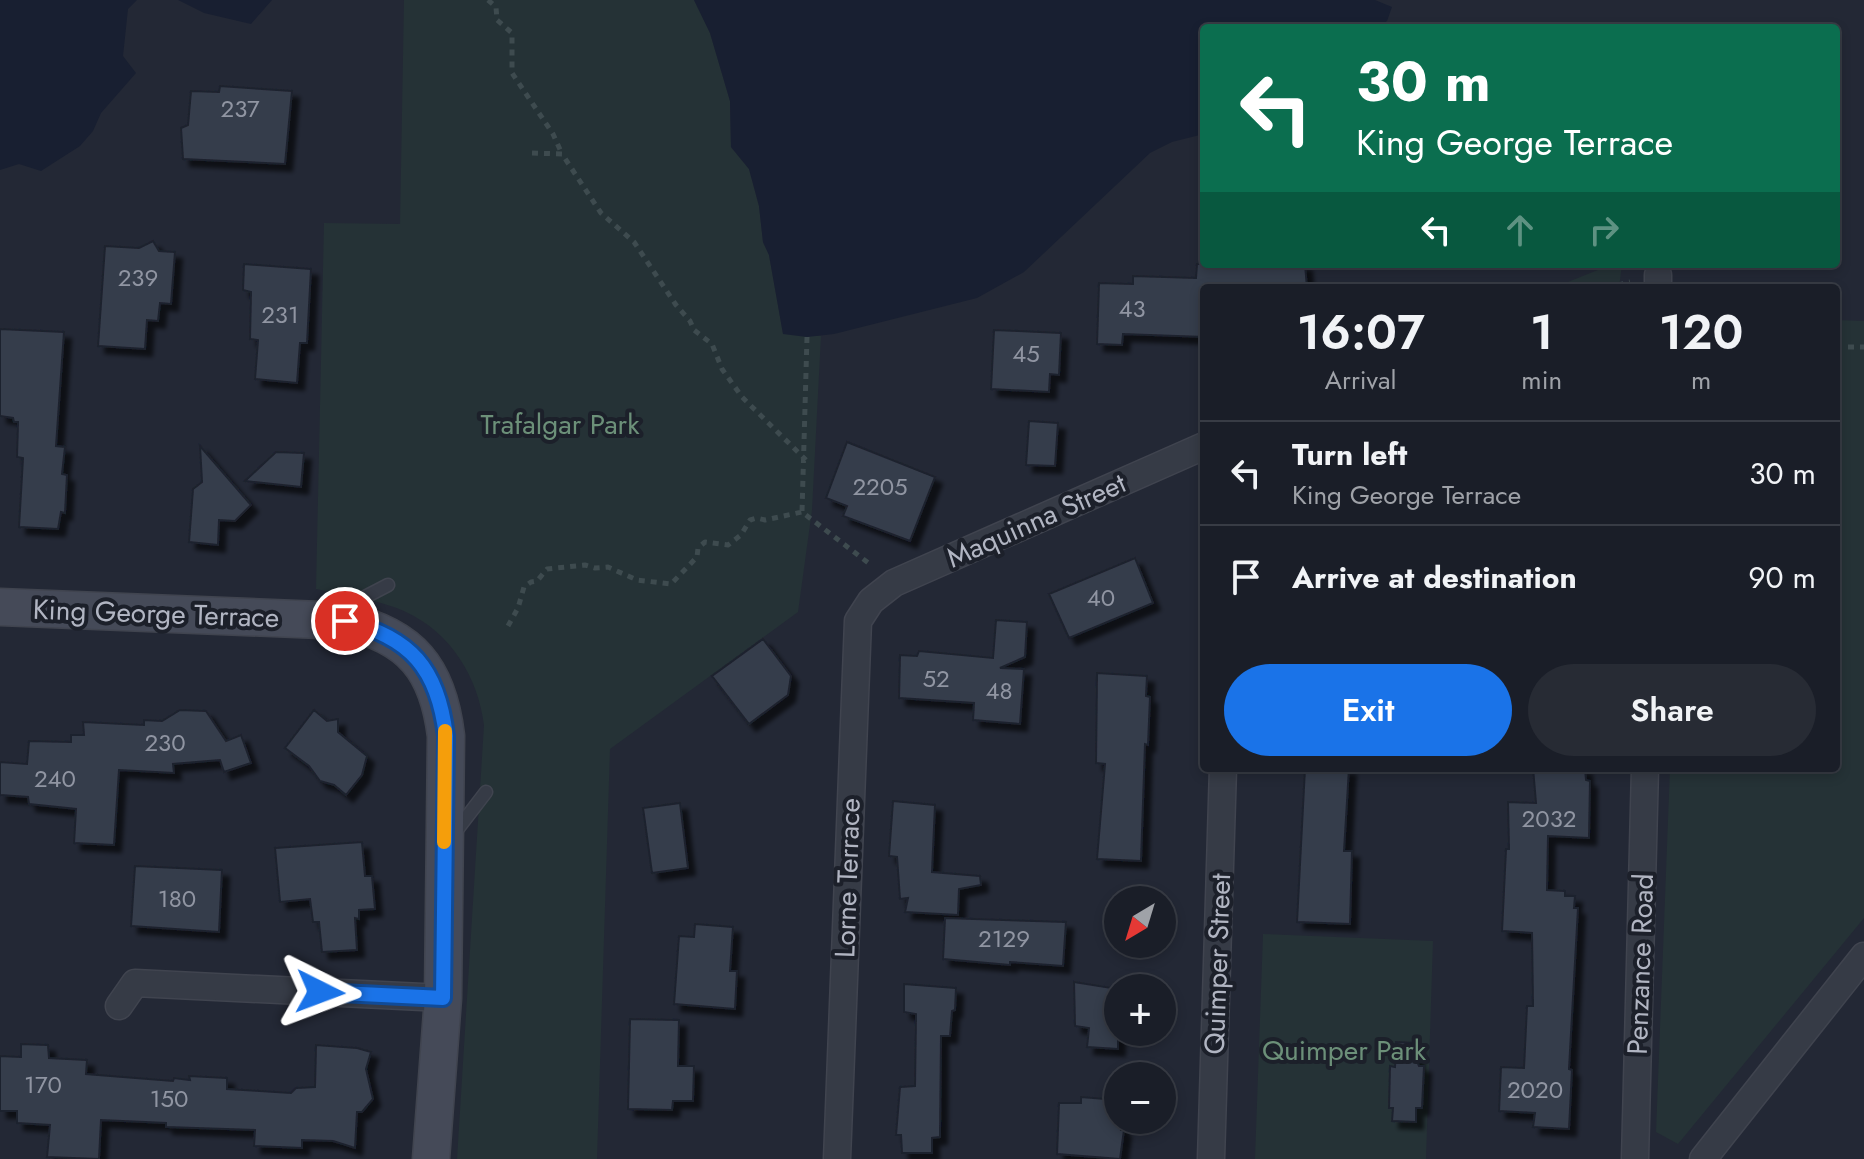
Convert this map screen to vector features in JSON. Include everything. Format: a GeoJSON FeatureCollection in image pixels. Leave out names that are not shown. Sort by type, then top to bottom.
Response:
{"type":"FeatureCollection","features":[{"type":"Feature","properties":{"kind":"main road","name":"King George Terrace"},"geometry":{"type":"LineString","coordinates":[[0,607],[345,621],[371,627],[394,638],[412,652],[427,670],[443,707],[446,736],[443,998],[431,1159]]}},
{"type":"Feature","properties":{"kind":"street","name":"Maquinna Street"},"geometry":{"type":"LineString","coordinates":[[871,601],[894,583],[1200,448]]}},
{"type":"Feature","properties":{"kind":"street","name":"Lorne Terrace"},"geometry":{"type":"LineString","coordinates":[[837,1159],[858,621],[871,601]]}},
{"type":"Feature","properties":{"kind":"street","name":"Quimper Street"},"geometry":{"type":"LineString","coordinates":[[1211,1159],[1223,772]]}},
{"type":"Feature","properties":{"kind":"street","name":"Penzance Road"},"geometry":{"type":"LineString","coordinates":[[1635,1159],[1645,772]]}},
{"type":"Feature","properties":{"kind":"street"},"geometry":{"type":"LineString","coordinates":[[1703,1159],[1864,956]]}},
{"type":"Feature","properties":{"kind":"street"},"geometry":{"type":"LineString","coordinates":[[119,1006],[135,983],[443,998]]}},
{"type":"Feature","properties":{"kind":"lane"},"geometry":{"type":"LineString","coordinates":[[345,621],[365,597],[388,585]]}},
{"type":"Feature","properties":{"kind":"lane"},"geometry":{"type":"LineString","coordinates":[[444,847],[486,792]]}},
{"type":"Feature","properties":{"kind":"path"},"geometry":{"type":"LineString","coordinates":[[488,0],[496,7],[497,20],[512,33],[512,73],[601,213],[634,242],[694,330],[712,344],[722,369],[742,397],[806,460]]}},
{"type":"Feature","properties":{"kind":"path"},"geometry":{"type":"LineString","coordinates":[[532,153],[562,154]]}},
{"type":"Feature","properties":{"kind":"path"},"geometry":{"type":"LineString","coordinates":[[802,512],[806,460],[807,337]]}},
{"type":"Feature","properties":{"kind":"path"},"geometry":{"type":"LineString","coordinates":[[1840,347],[1864,347]]}},
{"type":"Feature","properties":{"kind":"path"},"geometry":{"type":"LineString","coordinates":[[508,626],[518,608],[524,587],[537,581],[547,569],[585,565],[608,567],[637,580],[671,584],[697,557],[698,548],[705,542],[728,545],[746,529],[750,520],[802,512],[894,583]]}},
{"type":"Feature","properties":{"kind":"green space","name":"Trafalgar Park"},"geometry":{"type":"Polygon","coordinates":[[[404,0],[694,0],[710,33],[730,101],[731,147],[749,169],[759,206],[763,242],[769,255],[783,333],[821,336],[812,510],[798,612],[610,749],[597,1159],[457,1159],[484,725],[481,707],[460,658],[422,621],[385,604],[316,589],[324,223],[400,224],[404,0]]]}},
{"type":"Feature","properties":{"kind":"green space"},"geometry":{"type":"Polygon","coordinates":[[[1603,268],[1622,268],[1620,284],[1563,284],[1603,268]]]}},
{"type":"Feature","properties":{"kind":"green space"},"geometry":{"type":"Polygon","coordinates":[[[1840,320],[1864,321],[1864,918],[1678,1144],[1656,1132],[1670,772],[1840,772],[1840,320]]]}},
{"type":"Feature","properties":{"kind":"green space","name":"Quimper Park"},"geometry":{"type":"Polygon","coordinates":[[[1263,934],[1433,941],[1426,1159],[1255,1159],[1263,934]]]}},
{"type":"Feature","properties":{"kind":"water"},"geometry":{"type":"Polygon","coordinates":[[[0,0],[137,0],[128,9],[123,56],[136,73],[101,113],[93,131],[80,146],[41,171],[19,164],[0,170],[0,0]]]}},
{"type":"Feature","properties":{"kind":"water"},"geometry":{"type":"Polygon","coordinates":[[[178,0],[272,0],[251,24],[204,13],[178,0]]]}},
{"type":"Feature","properties":{"kind":"water"},"geometry":{"type":"Polygon","coordinates":[[[694,0],[1375,0],[1392,7],[1387,21],[1382,24],[1200,24],[1200,135],[1172,142],[1150,153],[1024,272],[977,298],[834,334],[807,337],[783,334],[769,255],[763,242],[759,206],[749,169],[731,147],[730,101],[710,33],[694,0]]]}},
{"type":"Feature","properties":{"kind":"building"},"geometry":{"type":"Polygon","coordinates":[[[220,86],[292,91],[285,164],[183,159],[181,128],[188,125],[191,91],[219,92],[220,86]]]}},
{"type":"Feature","properties":{"kind":"building"},"geometry":{"type":"Polygon","coordinates":[[[153,241],[159,251],[175,252],[171,304],[160,303],[158,321],[147,320],[145,349],[98,346],[105,246],[139,248],[153,241]]]}},
{"type":"Feature","properties":{"kind":"building"},"geometry":{"type":"Polygon","coordinates":[[[244,264],[311,269],[307,343],[300,343],[297,383],[255,379],[258,340],[250,339],[251,292],[243,290],[244,264]]]}},
{"type":"Feature","properties":{"kind":"building"},"geometry":{"type":"Polygon","coordinates":[[[1197,264],[1200,268],[1305,268],[1307,284],[1200,284],[1200,337],[1123,334],[1122,345],[1097,344],[1099,283],[1133,284],[1133,276],[1196,278],[1197,264]]]}},
{"type":"Feature","properties":{"kind":"building"},"geometry":{"type":"Polygon","coordinates":[[[0,329],[64,332],[56,446],[65,447],[62,474],[67,475],[65,513],[61,512],[58,529],[19,527],[23,458],[17,457],[18,422],[0,416],[0,329]]]}},
{"type":"Feature","properties":{"kind":"building"},"geometry":{"type":"Polygon","coordinates":[[[994,330],[1061,333],[1059,375],[1050,374],[1049,392],[991,389],[994,330]]]}},
{"type":"Feature","properties":{"kind":"building"},"geometry":{"type":"Polygon","coordinates":[[[1029,421],[1058,423],[1055,466],[1026,465],[1029,421]]]}},
{"type":"Feature","properties":{"kind":"building"},"geometry":{"type":"Polygon","coordinates":[[[847,442],[935,477],[910,541],[843,516],[847,506],[826,498],[847,442]]]}},
{"type":"Feature","properties":{"kind":"building"},"geometry":{"type":"Polygon","coordinates":[[[200,446],[251,505],[235,521],[219,520],[218,545],[189,542],[193,489],[202,482],[200,446]]]}},
{"type":"Feature","properties":{"kind":"building"},"geometry":{"type":"Polygon","coordinates":[[[276,452],[304,453],[301,487],[245,481],[276,452]]]}},
{"type":"Feature","properties":{"kind":"building"},"geometry":{"type":"Polygon","coordinates":[[[1135,558],[1153,603],[1069,638],[1049,594],[1135,558]]]}},
{"type":"Feature","properties":{"kind":"building"},"geometry":{"type":"Polygon","coordinates":[[[996,620],[1027,622],[1025,657],[1000,668],[1024,669],[1020,724],[973,720],[974,703],[899,698],[900,655],[917,656],[919,651],[993,658],[996,620]]]}},
{"type":"Feature","properties":{"kind":"building"},"geometry":{"type":"Polygon","coordinates":[[[763,639],[791,676],[788,695],[749,724],[712,676],[763,639]]]}},
{"type":"Feature","properties":{"kind":"building"},"geometry":{"type":"Polygon","coordinates":[[[1097,673],[1147,676],[1146,696],[1150,697],[1148,745],[1145,744],[1141,861],[1097,859],[1105,764],[1096,763],[1097,673]]]}},
{"type":"Feature","properties":{"kind":"building"},"geometry":{"type":"Polygon","coordinates":[[[180,710],[206,711],[226,741],[241,735],[251,763],[224,772],[220,760],[173,764],[174,773],[119,770],[114,845],[74,843],[76,809],[29,804],[28,797],[0,795],[0,762],[27,764],[29,741],[71,742],[71,735],[84,735],[83,722],[144,725],[144,720],[162,721],[180,710]]]}},
{"type":"Feature","properties":{"kind":"building"},"geometry":{"type":"Polygon","coordinates":[[[314,710],[327,721],[338,719],[338,732],[367,756],[362,775],[346,795],[334,785],[320,781],[309,766],[285,748],[314,710]]]}},
{"type":"Feature","properties":{"kind":"building"},"geometry":{"type":"Polygon","coordinates":[[[1305,772],[1349,772],[1344,851],[1352,851],[1350,924],[1297,922],[1305,772]]]}},
{"type":"Feature","properties":{"kind":"building"},"geometry":{"type":"Polygon","coordinates":[[[1533,772],[1585,772],[1586,780],[1590,781],[1589,838],[1548,836],[1547,890],[1565,891],[1565,896],[1575,896],[1574,908],[1578,908],[1569,1069],[1572,1070],[1569,1129],[1533,1127],[1535,1113],[1499,1111],[1501,1067],[1524,1068],[1527,1006],[1533,1006],[1532,933],[1502,931],[1506,849],[1509,849],[1508,802],[1536,803],[1533,772]]]}},
{"type":"Feature","properties":{"kind":"building"},"geometry":{"type":"Polygon","coordinates":[[[893,801],[935,805],[932,872],[980,876],[981,885],[959,889],[958,915],[905,912],[908,898],[900,899],[897,857],[889,856],[893,801]]]}},
{"type":"Feature","properties":{"kind":"building"},"geometry":{"type":"Polygon","coordinates":[[[680,803],[688,868],[652,873],[643,808],[680,803]]]}},
{"type":"Feature","properties":{"kind":"building"},"geometry":{"type":"Polygon","coordinates":[[[362,842],[365,876],[372,876],[375,909],[359,910],[359,919],[355,918],[357,950],[322,952],[319,922],[313,922],[310,899],[280,902],[275,848],[362,842]]]}},
{"type":"Feature","properties":{"kind":"building"},"geometry":{"type":"Polygon","coordinates":[[[135,866],[222,870],[219,932],[131,926],[135,866]]]}},
{"type":"Feature","properties":{"kind":"building"},"geometry":{"type":"Polygon","coordinates":[[[945,918],[1066,922],[1063,966],[943,959],[945,918]]]}},
{"type":"Feature","properties":{"kind":"building"},"geometry":{"type":"Polygon","coordinates":[[[695,924],[733,927],[730,971],[737,971],[735,1009],[674,1004],[679,936],[694,937],[695,924]]]}},
{"type":"Feature","properties":{"kind":"building"},"geometry":{"type":"Polygon","coordinates":[[[1074,982],[1104,987],[1104,1046],[1118,1046],[1118,1049],[1087,1047],[1089,1028],[1075,1026],[1074,982]]]}},
{"type":"Feature","properties":{"kind":"building"},"geometry":{"type":"Polygon","coordinates":[[[904,984],[956,988],[950,1036],[941,1036],[940,1137],[932,1138],[932,1153],[902,1153],[901,1135],[896,1135],[900,1087],[915,1086],[916,1014],[904,1012],[904,984]]]}},
{"type":"Feature","properties":{"kind":"building"},"geometry":{"type":"Polygon","coordinates":[[[630,1019],[679,1020],[678,1066],[694,1066],[693,1101],[673,1101],[672,1110],[628,1109],[630,1019]]]}},
{"type":"Feature","properties":{"kind":"building"},"geometry":{"type":"Polygon","coordinates":[[[1396,1042],[1417,1043],[1417,1061],[1419,1066],[1424,1066],[1422,1108],[1416,1108],[1416,1122],[1392,1121],[1393,1108],[1389,1108],[1390,1066],[1395,1067],[1396,1042]]]}},
{"type":"Feature","properties":{"kind":"building"},"geometry":{"type":"Polygon","coordinates":[[[21,1044],[48,1045],[49,1058],[87,1060],[86,1074],[173,1081],[174,1078],[190,1080],[189,1076],[227,1078],[227,1089],[291,1093],[296,1088],[315,1087],[316,1045],[357,1048],[371,1052],[366,1069],[373,1099],[362,1112],[357,1112],[355,1148],[333,1141],[302,1140],[302,1148],[254,1146],[255,1130],[166,1127],[166,1123],[101,1120],[99,1159],[47,1157],[50,1125],[17,1123],[17,1111],[0,1111],[0,1056],[21,1057],[21,1044]]]}},
{"type":"Feature","properties":{"kind":"building"},"geometry":{"type":"Polygon","coordinates":[[[1081,1097],[1104,1099],[1104,1134],[1123,1134],[1120,1159],[1057,1154],[1059,1103],[1081,1103],[1081,1097]]]}},
{"type":"Feature","properties":{"kind":"slow traffic"},"geometry":{"type":"LineString","coordinates":[[444,842],[445,731]]}},
{"type":"Feature","properties":{"kind":"route"},"geometry":{"type":"LineString","coordinates":[[320,992],[443,998],[446,736],[443,707],[427,670],[412,652],[394,638],[371,627],[345,621]]}}]}
